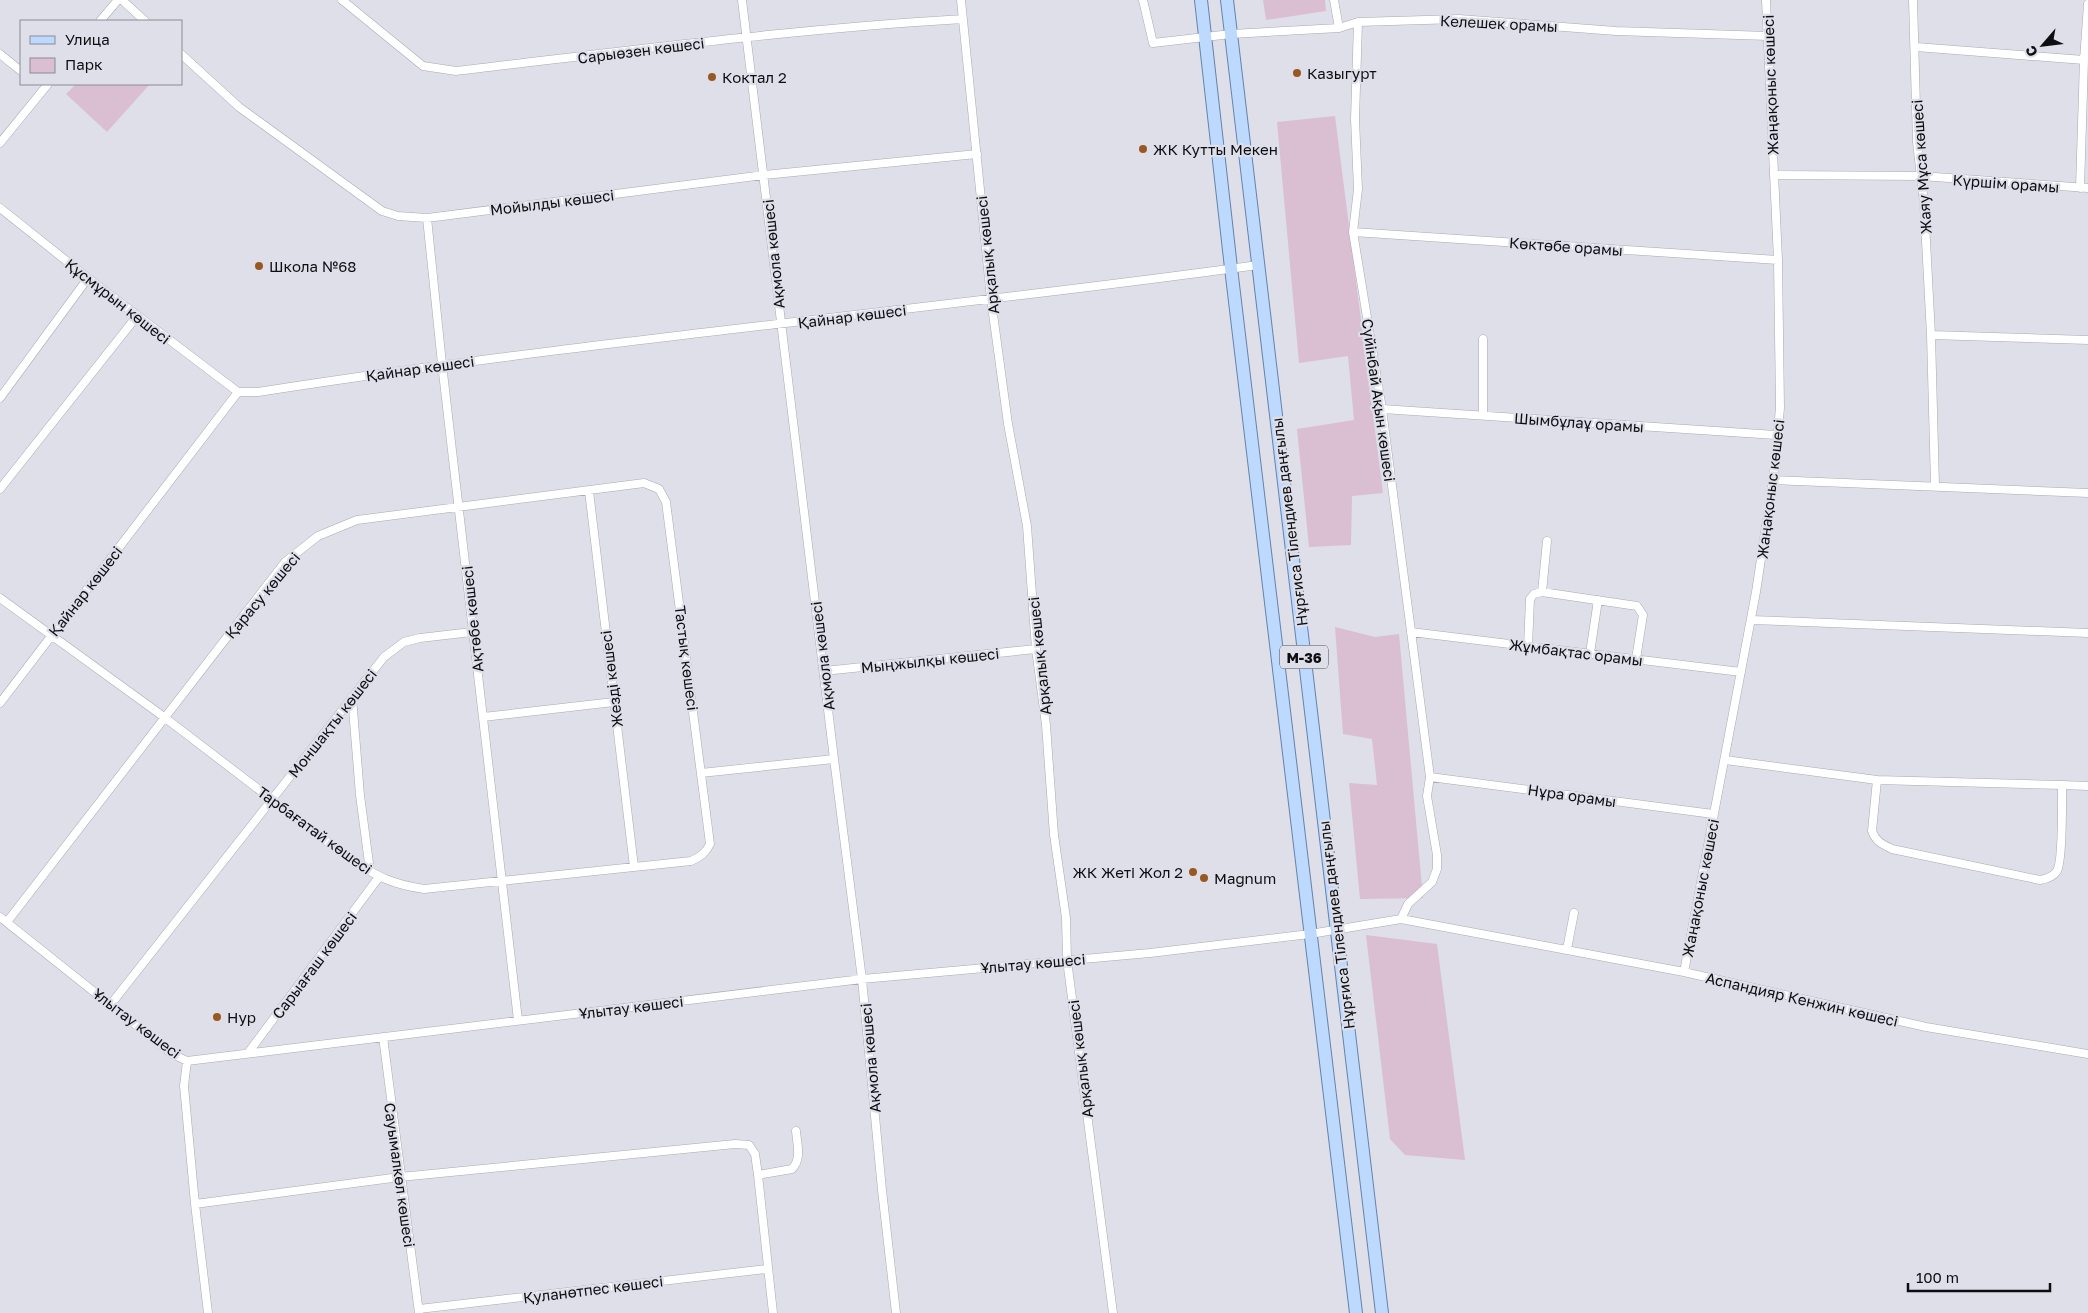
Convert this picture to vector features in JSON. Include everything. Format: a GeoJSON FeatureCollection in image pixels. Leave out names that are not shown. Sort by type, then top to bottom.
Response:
{"type":"FeatureCollection","features":[{"type":"Feature","properties":{"kind":"main road","name":"Нұрғиса Тілендиев даңғылы"},"geometry":{"type":"LineString","coordinates":[[1202,0],[1231,268],[1356,1313]]}},
{"type":"Feature","properties":{"kind":"main road","name":"Нұрғиса Тілендиев даңғылы"},"geometry":{"type":"LineString","coordinates":[[1227,0],[1382,1313]]}},
{"type":"Feature","properties":{"kind":"street"},"geometry":{"type":"LineString","coordinates":[[101,20],[120,0],[144,20]]}},
{"type":"Feature","properties":{"kind":"street","name":"Сарыөзен көшесі"},"geometry":{"type":"LineString","coordinates":[[342,0],[423,66],[456,71],[746,37],[883,24],[963,19]]}},
{"type":"Feature","properties":{"kind":"street","name":"Ақмола көшесі"},"geometry":{"type":"LineString","coordinates":[[742,0],[780,324],[862,979],[896,1313]]}},
{"type":"Feature","properties":{"kind":"street","name":"Арқалық көшесі"},"geometry":{"type":"LineString","coordinates":[[961,0],[991,299],[1008,424],[1027,526],[1036,649],[1046,725],[1054,836],[1066,918],[1067,960],[1113,1313]]}},
{"type":"Feature","properties":{"kind":"street"},"geometry":{"type":"LineString","coordinates":[[1143,0],[1153,42],[1231,34]]}},
{"type":"Feature","properties":{"kind":"street"},"geometry":{"type":"LineString","coordinates":[[1334,0],[1339,28]]}},
{"type":"Feature","properties":{"kind":"street","name":"Жаңақоныс көшесі"},"geometry":{"type":"LineString","coordinates":[[1684,972],[1751,620],[1773,480],[1780,408],[1778,260],[1766,0]]}},
{"type":"Feature","properties":{"kind":"street","name":"Жаяу Мұса көшесі"},"geometry":{"type":"LineString","coordinates":[[1913,0],[1916,47],[1917,142],[1921,176],[1931,335],[1935,486]]}},
{"type":"Feature","properties":{"kind":"street"},"geometry":{"type":"LineString","coordinates":[[2084,188],[2084,60],[2088,4]]}},
{"type":"Feature","properties":{"kind":"street","name":"Келешек орамы"},"geometry":{"type":"LineString","coordinates":[[1231,34],[1339,28],[1358,22],[1459,19],[1616,31],[1768,36]]}},
{"type":"Feature","properties":{"kind":"street","name":"Сүйінбай Ақын көшесі"},"geometry":{"type":"LineString","coordinates":[[1358,22],[1355,119],[1358,189],[1353,232],[1382,409],[1430,777],[1427,796],[1438,869],[1432,882],[1408,904],[1401,919]]}},
{"type":"Feature","properties":{"kind":"street"},"geometry":{"type":"LineString","coordinates":[[1916,47],[2084,60]]}},
{"type":"Feature","properties":{"kind":"street"},"geometry":{"type":"LineString","coordinates":[[0,54],[20,70]]}},
{"type":"Feature","properties":{"kind":"street","name":"Мойылды көшесі"},"geometry":{"type":"LineString","coordinates":[[182,55],[239,107],[382,211],[398,216],[427,218],[764,175],[977,154]]}},
{"type":"Feature","properties":{"kind":"street"},"geometry":{"type":"LineString","coordinates":[[0,143],[44,85]]}},
{"type":"Feature","properties":{"kind":"street","name":"Күршім орамы"},"geometry":{"type":"LineString","coordinates":[[1774,176],[1921,176],[2084,188]]}},
{"type":"Feature","properties":{"kind":"street","name":"Құсмұрын көшесі"},"geometry":{"type":"LineString","coordinates":[[0,208],[88,278],[238,392]]}},
{"type":"Feature","properties":{"kind":"street","name":"Ақтөбе көшесі"},"geometry":{"type":"LineString","coordinates":[[427,218],[472,632],[518,1020]]}},
{"type":"Feature","properties":{"kind":"street","name":"Көктөбе орамы"},"geometry":{"type":"LineString","coordinates":[[1353,232],[1778,260]]}},
{"type":"Feature","properties":{"kind":"street","name":"Қайнар көшесі"},"geometry":{"type":"LineString","coordinates":[[0,703],[238,392],[258,392],[442,364],[991,299],[1258,265]]}},
{"type":"Feature","properties":{"kind":"street"},"geometry":{"type":"LineString","coordinates":[[0,398],[88,278]]}},
{"type":"Feature","properties":{"kind":"street"},"geometry":{"type":"LineString","coordinates":[[0,489],[138,316]]}},
{"type":"Feature","properties":{"kind":"street"},"geometry":{"type":"LineString","coordinates":[[1931,335],[2088,340]]}},
{"type":"Feature","properties":{"kind":"street"},"geometry":{"type":"LineString","coordinates":[[1483,339],[1483,416]]}},
{"type":"Feature","properties":{"kind":"street","name":"Шымбұлаұ орамы"},"geometry":{"type":"LineString","coordinates":[[1382,409],[1776,435]]}},
{"type":"Feature","properties":{"kind":"street"},"geometry":{"type":"LineString","coordinates":[[1773,480],[2088,493]]}},
{"type":"Feature","properties":{"kind":"street","name":"Қарасу көшесі"},"geometry":{"type":"LineString","coordinates":[[7,922],[285,562],[318,536],[357,520],[644,484]]}},
{"type":"Feature","properties":{"kind":"street","name":"Тастық көшесі"},"geometry":{"type":"LineString","coordinates":[[644,484],[659,489],[666,502],[710,844]]}},
{"type":"Feature","properties":{"kind":"street","name":"Жезді көшесі"},"geometry":{"type":"LineString","coordinates":[[589,491],[634,867]]}},
{"type":"Feature","properties":{"kind":"street"},"geometry":{"type":"LineString","coordinates":[[1542,592],[1547,541]]}},
{"type":"Feature","properties":{"kind":"street"},"geometry":{"type":"LineString","coordinates":[[1528,646],[1530,599],[1534,594],[1542,592],[1638,606],[1643,615],[1636,659]]}},
{"type":"Feature","properties":{"kind":"street","name":"Тарбағатай көшесі"},"geometry":{"type":"LineString","coordinates":[[0,598],[164,717],[352,860],[379,877],[398,885],[424,889],[691,861],[700,857],[710,844]]}},
{"type":"Feature","properties":{"kind":"street"},"geometry":{"type":"LineString","coordinates":[[1590,653],[1598,600]]}},
{"type":"Feature","properties":{"kind":"street"},"geometry":{"type":"LineString","coordinates":[[1751,620],[2088,633]]}},
{"type":"Feature","properties":{"kind":"street","name":"Моншақты көшесі"},"geometry":{"type":"LineString","coordinates":[[111,1004],[384,657],[404,642],[420,638],[472,632]]}},
{"type":"Feature","properties":{"kind":"street","name":"Жұмбақтас орамы"},"geometry":{"type":"LineString","coordinates":[[1411,632],[1741,672]]}},
{"type":"Feature","properties":{"kind":"street","name":"Мыңжылқы көшесі"},"geometry":{"type":"LineString","coordinates":[[824,671],[1036,649]]}},
{"type":"Feature","properties":{"kind":"street"},"geometry":{"type":"LineString","coordinates":[[352,697],[360,795],[370,871]]}},
{"type":"Feature","properties":{"kind":"street"},"geometry":{"type":"LineString","coordinates":[[483,717],[614,702]]}},
{"type":"Feature","properties":{"kind":"street"},"geometry":{"type":"LineString","coordinates":[[701,773],[834,758]]}},
{"type":"Feature","properties":{"kind":"street"},"geometry":{"type":"LineString","coordinates":[[1725,760],[1877,780],[2088,786]]}},
{"type":"Feature","properties":{"kind":"street","name":"Нұра орамы"},"geometry":{"type":"LineString","coordinates":[[1430,777],[1713,814]]}},
{"type":"Feature","properties":{"kind":"street"},"geometry":{"type":"LineString","coordinates":[[1877,780],[1872,832],[1874,838],[1879,843],[1892,849],[2040,880],[2052,876],[2058,868],[2062,785]]}},
{"type":"Feature","properties":{"kind":"street","name":"Сарыағаш көшесі"},"geometry":{"type":"LineString","coordinates":[[248,1053],[379,877]]}},
{"type":"Feature","properties":{"kind":"street"},"geometry":{"type":"LineString","coordinates":[[1566,949],[1574,912]]}},
{"type":"Feature","properties":{"kind":"street","name":"Ұлытау көшесі"},"geometry":{"type":"LineString","coordinates":[[0,917],[172,1054],[187,1061],[862,979],[1067,960],[1310,934]]}},
{"type":"Feature","properties":{"kind":"street","name":"Аспандияр Кенжин көшесі"},"geometry":{"type":"LineString","coordinates":[[1310,934],[1401,919],[1684,972],[1926,1027],[2088,1054]]}},
{"type":"Feature","properties":{"kind":"street","name":"Сауымалкөл көшесі"},"geometry":{"type":"LineString","coordinates":[[383,1037],[419,1311]]}},
{"type":"Feature","properties":{"kind":"street"},"geometry":{"type":"LineString","coordinates":[[187,1061],[184,1086],[208,1313]]}},
{"type":"Feature","properties":{"kind":"street"},"geometry":{"type":"LineString","coordinates":[[758,1175],[792,1169],[796,1165],[798,1161],[796,1131]]}},
{"type":"Feature","properties":{"kind":"street"},"geometry":{"type":"LineString","coordinates":[[195,1204],[400,1177],[735,1144],[749,1145],[754,1154],[758,1175],[773,1313]]}},
{"type":"Feature","properties":{"kind":"street","name":"Қуланөтпес көшесі"},"geometry":{"type":"LineString","coordinates":[[419,1311],[768,1269]]}},
{"type":"Feature","properties":{"kind":"green space"},"geometry":{"type":"Polygon","coordinates":[[[1263,0],[1325,0],[1326,11],[1266,20],[1263,0]]]}},
{"type":"Feature","properties":{"kind":"green space"},"geometry":{"type":"Polygon","coordinates":[[[75,85],[149,85],[107,132],[66,94],[75,85]]]}},
{"type":"Feature","properties":{"kind":"green space"},"geometry":{"type":"Polygon","coordinates":[[[1335,116],[1383,493],[1352,496],[1351,545],[1309,547],[1297,429],[1354,420],[1348,356],[1299,363],[1277,122],[1335,116]]]}},
{"type":"Feature","properties":{"kind":"green space"},"geometry":{"type":"Polygon","coordinates":[[[1335,627],[1375,637],[1399,634],[1423,898],[1360,899],[1349,783],[1377,785],[1372,739],[1343,734],[1335,627]]]}},
{"type":"Feature","properties":{"kind":"green space"},"geometry":{"type":"Polygon","coordinates":[[[1366,935],[1437,944],[1465,1160],[1405,1155],[1390,1139],[1366,935]]]}},
{"type":"Feature","properties":{"kind":"place","name":"Казыгурт"},"geometry":{"type":"Point","coordinates":[1297,73]}},
{"type":"Feature","properties":{"kind":"place","name":"Коктал 2"},"geometry":{"type":"Point","coordinates":[712,77]}},
{"type":"Feature","properties":{"kind":"place","name":"ЖК Кутты Мекен"},"geometry":{"type":"Point","coordinates":[1143,149]}},
{"type":"Feature","properties":{"kind":"place","name":"Школа №68"},"geometry":{"type":"Point","coordinates":[259,266]}},
{"type":"Feature","properties":{"kind":"place","name":"ЖК Жеті Жол 2"},"geometry":{"type":"Point","coordinates":[1193,872]}},
{"type":"Feature","properties":{"kind":"place","name":"Magnum"},"geometry":{"type":"Point","coordinates":[1204,878]}},
{"type":"Feature","properties":{"kind":"place","name":"Нур"},"geometry":{"type":"Point","coordinates":[217,1017]}}]}
